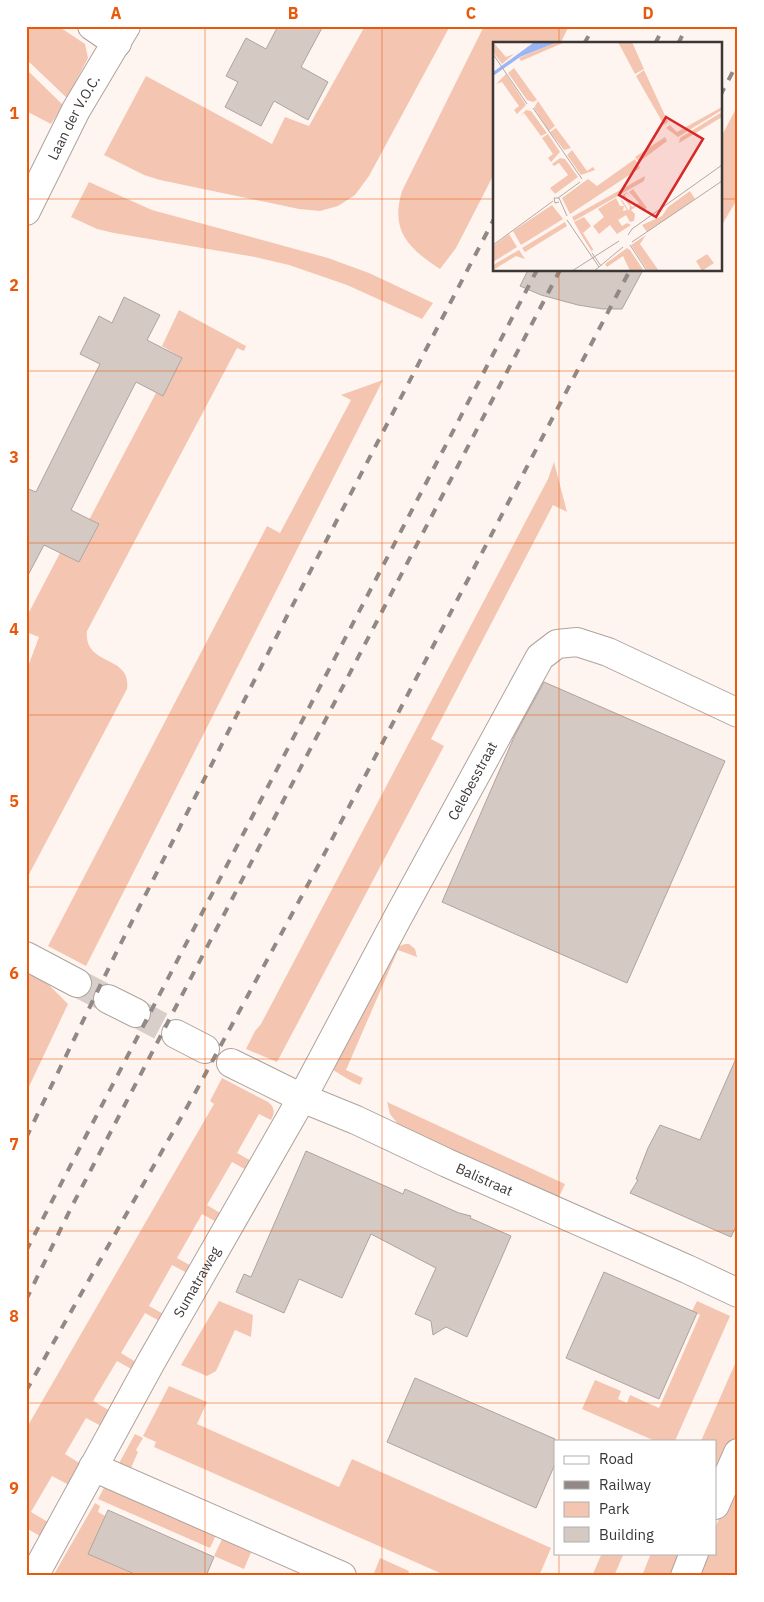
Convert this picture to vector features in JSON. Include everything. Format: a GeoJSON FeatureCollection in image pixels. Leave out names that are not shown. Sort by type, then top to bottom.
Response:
{"type":"FeatureCollection","features":[{"type":"Feature","properties":{"kind":"street"},"geometry":{"type":"LineString","coordinates":[[92,26],[121,35]]}},
{"type":"Feature","properties":{"kind":"street","name":"Laan der V.O.C."},"geometry":{"type":"LineString","coordinates":[[27,207],[76,110],[121,35]]}},
{"type":"Feature","properties":{"kind":"street","name":"Celebesstraat"},"geometry":{"type":"LineString","coordinates":[[302,1098],[540,657],[557,644],[577,642],[608,652],[738,713]]}},
{"type":"Feature","properties":{"kind":"street"},"geometry":{"type":"LineString","coordinates":[[26,956],[77,983]]}},
{"type":"Feature","properties":{"kind":"street"},"geometry":{"type":"LineString","coordinates":[[108,999],[136,1013]]}},
{"type":"Feature","properties":{"kind":"street"},"geometry":{"type":"LineString","coordinates":[[176,1034],[205,1049]]}},
{"type":"Feature","properties":{"kind":"street","name":"Balistraat"},"geometry":{"type":"LineString","coordinates":[[231,1063],[302,1098],[356,1120],[447,1163],[738,1292]]}},
{"type":"Feature","properties":{"kind":"street","name":"Sumatraweg"},"geometry":{"type":"LineString","coordinates":[[34,1576],[151,1362],[302,1098]]}},
{"type":"Feature","properties":{"kind":"street"},"geometry":{"type":"LineString","coordinates":[[716,1503],[738,1454]]}},
{"type":"Feature","properties":{"kind":"street"},"geometry":{"type":"LineString","coordinates":[[93,1467],[342,1576]]}},
{"type":"Feature","properties":{"kind":"street"},"geometry":{"type":"LineString","coordinates":[[684,1576],[694,1554]]}},
{"type":"Feature","properties":{"kind":"green space"},"geometry":{"type":"Polygon","coordinates":[[[26,26],[58,26],[85,44],[88,58],[67,98],[26,59],[26,26]]]}},
{"type":"Feature","properties":{"kind":"green space"},"geometry":{"type":"Polygon","coordinates":[[[365,26],[450,26],[369,176],[355,195],[338,206],[320,211],[299,209],[160,180],[144,175],[104,155],[146,76],[272,144],[285,117],[309,126],[365,26]]]}},
{"type":"Feature","properties":{"kind":"green space"},"geometry":{"type":"Polygon","coordinates":[[[484,26],[569,26],[561,42],[493,42],[493,176],[456,248],[440,269],[419,254],[404,237],[398,217],[402,191],[484,26]]]}},
{"type":"Feature","properties":{"kind":"green space"},"geometry":{"type":"Polygon","coordinates":[[[26,69],[63,105],[51,124],[26,111],[26,69]]]}},
{"type":"Feature","properties":{"kind":"green space"},"geometry":{"type":"Polygon","coordinates":[[[738,105],[738,198],[722,225],[722,135],[738,105]]]}},
{"type":"Feature","properties":{"kind":"green space"},"geometry":{"type":"Polygon","coordinates":[[[89,182],[152,210],[328,258],[369,273],[433,303],[422,319],[347,285],[289,265],[255,257],[97,229],[71,217],[89,182]]]}},
{"type":"Feature","properties":{"kind":"green space"},"geometry":{"type":"Polygon","coordinates":[[[179,310],[246,346],[244,351],[237,348],[87,631],[88,642],[92,650],[122,670],[127,678],[127,689],[26,880],[26,672],[39,637],[26,632],[26,618],[60,553],[79,562],[99,525],[89,520],[156,393],[163,396],[182,358],[162,346],[179,310]]]}},
{"type":"Feature","properties":{"kind":"green space"},"geometry":{"type":"Polygon","coordinates":[[[383,380],[86,966],[48,946],[267,526],[280,533],[351,400],[341,395],[383,380]]]}},
{"type":"Feature","properties":{"kind":"green space"},"geometry":{"type":"Polygon","coordinates":[[[554,462],[567,512],[553,505],[431,739],[444,746],[277,1062],[246,1049],[255,1031],[261,1024],[548,479],[554,462]]]}},
{"type":"Feature","properties":{"kind":"green space"},"geometry":{"type":"Polygon","coordinates":[[[409,944],[415,949],[417,957],[398,950],[346,1070],[363,1078],[360,1085],[333,1070],[397,947],[409,944]]]}},
{"type":"Feature","properties":{"kind":"green space"},"geometry":{"type":"Polygon","coordinates":[[[26,973],[45,981],[68,1004],[26,1093],[26,973]]]}},
{"type":"Feature","properties":{"kind":"green space"},"geometry":{"type":"Polygon","coordinates":[[[222,1078],[268,1102],[273,1108],[274,1113],[271,1120],[259,1114],[237,1153],[255,1163],[250,1172],[232,1162],[207,1205],[225,1216],[220,1224],[202,1214],[177,1258],[195,1268],[191,1275],[172,1265],[149,1306],[167,1316],[163,1323],[145,1313],[121,1353],[139,1364],[135,1371],[117,1361],[93,1401],[112,1412],[103,1427],[86,1418],[65,1454],[81,1464],[69,1485],[52,1476],[31,1512],[48,1522],[40,1536],[26,1528],[26,1429],[214,1104],[210,1101],[222,1078]]]}},
{"type":"Feature","properties":{"kind":"green space"},"geometry":{"type":"Polygon","coordinates":[[[387,1102],[565,1184],[558,1199],[401,1128],[390,1114],[387,1102]]]}},
{"type":"Feature","properties":{"kind":"green space"},"geometry":{"type":"Polygon","coordinates":[[[219,1301],[253,1315],[251,1337],[235,1330],[216,1371],[207,1376],[181,1365],[219,1301]]]}},
{"type":"Feature","properties":{"kind":"green space"},"geometry":{"type":"Polygon","coordinates":[[[697,1301],[730,1316],[675,1440],[653,1440],[582,1409],[595,1380],[621,1391],[618,1399],[627,1403],[630,1395],[659,1408],[700,1315],[692,1311],[697,1301]]]}},
{"type":"Feature","properties":{"kind":"green space"},"geometry":{"type":"Polygon","coordinates":[[[738,1357],[738,1439],[716,1488],[716,1440],[701,1440],[738,1357]]]}},
{"type":"Feature","properties":{"kind":"green space"},"geometry":{"type":"Polygon","coordinates":[[[169,1386],[207,1402],[197,1424],[339,1487],[352,1459],[551,1548],[539,1576],[447,1576],[154,1447],[156,1442],[143,1436],[169,1386]]]}},
{"type":"Feature","properties":{"kind":"green space"},"geometry":{"type":"Polygon","coordinates":[[[135,1434],[143,1438],[136,1450],[138,1452],[130,1470],[118,1465],[135,1434]]]}},
{"type":"Feature","properties":{"kind":"green space"},"geometry":{"type":"Polygon","coordinates":[[[738,1477],[738,1576],[694,1576],[704,1554],[716,1554],[716,1526],[738,1477]]]}},
{"type":"Feature","properties":{"kind":"green space"},"geometry":{"type":"Polygon","coordinates":[[[105,1486],[216,1535],[210,1548],[98,1499],[105,1486]]]}},
{"type":"Feature","properties":{"kind":"green space"},"geometry":{"type":"Polygon","coordinates":[[[95,1503],[100,1506],[98,1512],[105,1516],[88,1554],[137,1576],[53,1576],[95,1503]]]}},
{"type":"Feature","properties":{"kind":"green space"},"geometry":{"type":"Polygon","coordinates":[[[223,1537],[252,1550],[244,1569],[214,1556],[223,1537]]]}},
{"type":"Feature","properties":{"kind":"green space"},"geometry":{"type":"Polygon","coordinates":[[[602,1554],[624,1554],[614,1576],[592,1576],[602,1554]]]}},
{"type":"Feature","properties":{"kind":"green space"},"geometry":{"type":"Polygon","coordinates":[[[651,1554],[687,1554],[678,1576],[642,1576],[651,1554]]]}},
{"type":"Feature","properties":{"kind":"green space"},"geometry":{"type":"Polygon","coordinates":[[[380,1558],[409,1571],[407,1576],[373,1576],[380,1558]]]}},
{"type":"Feature","properties":{"kind":"building"},"geometry":{"type":"Polygon","coordinates":[[[278,26],[323,26],[301,67],[328,82],[308,120],[274,101],[261,126],[225,107],[238,82],[226,76],[246,38],[266,49],[278,26]]]}},
{"type":"Feature","properties":{"kind":"building"},"geometry":{"type":"Polygon","coordinates":[[[528,271],[642,271],[622,309],[603,309],[578,305],[541,295],[520,286],[528,271]]]}},
{"type":"Feature","properties":{"kind":"building"},"geometry":{"type":"Polygon","coordinates":[[[124,297],[160,315],[147,340],[182,358],[163,396],[136,382],[71,510],[99,524],[79,562],[44,545],[26,579],[26,488],[36,492],[100,364],[80,354],[99,316],[112,323],[124,297]]]}},
{"type":"Feature","properties":{"kind":"building"},"geometry":{"type":"Polygon","coordinates":[[[544,682],[725,761],[627,983],[442,902],[515,735],[544,682]]]}},
{"type":"Feature","properties":{"kind":"building"},"geometry":{"type":"Polygon","coordinates":[[[738,1054],[738,1222],[731,1237],[630,1193],[638,1180],[636,1179],[648,1148],[660,1125],[700,1140],[738,1054]]]}},
{"type":"Feature","properties":{"kind":"building"},"geometry":{"type":"Polygon","coordinates":[[[306,1151],[403,1194],[405,1189],[459,1213],[471,1216],[470,1218],[511,1236],[467,1337],[446,1327],[433,1335],[431,1321],[415,1314],[436,1268],[371,1234],[342,1298],[299,1279],[284,1313],[236,1292],[244,1274],[251,1277],[306,1151]]]}},
{"type":"Feature","properties":{"kind":"building"},"geometry":{"type":"Polygon","coordinates":[[[604,1272],[697,1313],[659,1399],[566,1358],[604,1272]]]}},
{"type":"Feature","properties":{"kind":"building"},"geometry":{"type":"Polygon","coordinates":[[[415,1378],[555,1439],[554,1466],[536,1508],[387,1442],[415,1378]]]}},
{"type":"Feature","properties":{"kind":"building"},"geometry":{"type":"Polygon","coordinates":[[[108,1510],[214,1557],[206,1576],[139,1576],[88,1554],[108,1510]]]}},
{"type":"Feature","properties":{"kind":"tunnel"},"geometry":{"type":"LineString","coordinates":[[77,983],[108,999]]}},
{"type":"Feature","properties":{"kind":"tunnel"},"geometry":{"type":"LineString","coordinates":[[136,1013],[176,1034]]}},
{"type":"Feature","properties":{"kind":"railway"},"geometry":{"type":"LineString","coordinates":[[585,42],[594,26]]}},
{"type":"Feature","properties":{"kind":"railway"},"geometry":{"type":"LineString","coordinates":[[656,42],[664,26]]}},
{"type":"Feature","properties":{"kind":"railway"},"geometry":{"type":"LineString","coordinates":[[679,42],[687,26]]}},
{"type":"Feature","properties":{"kind":"railway"},"geometry":{"type":"LineString","coordinates":[[722,92],[738,62]]}},
{"type":"Feature","properties":{"kind":"railway"},"geometry":{"type":"LineString","coordinates":[[26,1138],[118,949],[287,616],[493,221]]}},
{"type":"Feature","properties":{"kind":"railway"},"geometry":{"type":"LineString","coordinates":[[26,1251],[536,271]]}},
{"type":"Feature","properties":{"kind":"railway"},"geometry":{"type":"LineString","coordinates":[[26,1300],[71,1208],[559,271]]}},
{"type":"Feature","properties":{"kind":"railway"},"geometry":{"type":"LineString","coordinates":[[26,1391],[195,1093],[318,866],[629,271]]}}]}
